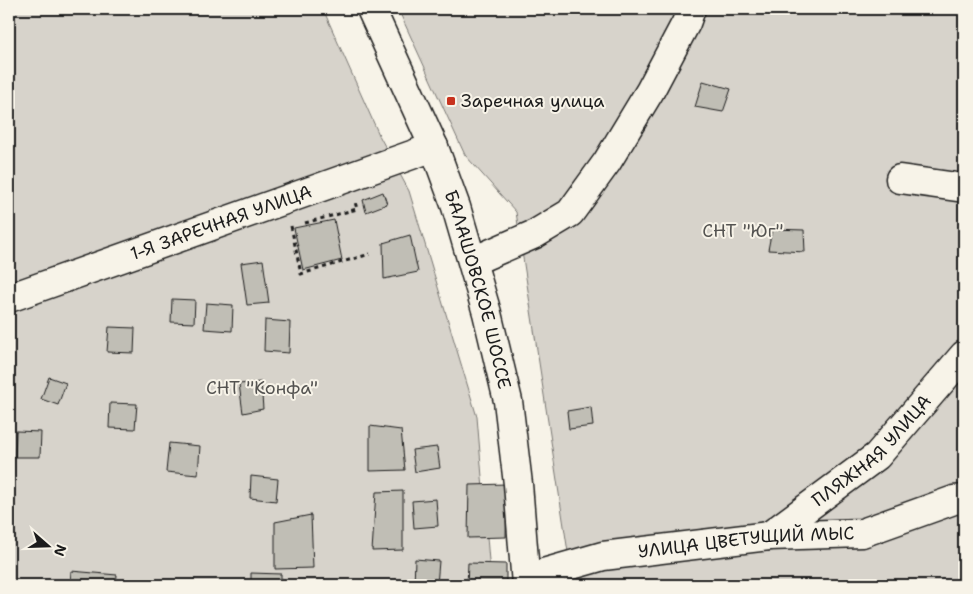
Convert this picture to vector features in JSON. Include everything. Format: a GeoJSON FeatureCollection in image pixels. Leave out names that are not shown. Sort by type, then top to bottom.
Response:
{"type":"FeatureCollection","features":[{"type":"Feature","properties":{"kind":"street","name":"БАЛАШОВСКОЕ ШОССЕ"},"geometry":{"type":"LineString","coordinates":[[371,9],[434,147],[473,261],[508,401],[518,484],[526,582]]}},
{"type":"Feature","properties":{"kind":"street"},"geometry":{"type":"LineString","coordinates":[[473,261],[535,234],[570,213],[607,162],[650,91],[686,23],[691,9]]}},
{"type":"Feature","properties":{"kind":"street","name":"1-Я ЗАРЕЧНАЯ УЛИЦА"},"geometry":{"type":"LineString","coordinates":[[9,298],[434,147]]}},
{"type":"Feature","properties":{"kind":"street"},"geometry":{"type":"LineString","coordinates":[[900,179],[964,188]]}},
{"type":"Feature","properties":{"kind":"street","name":"ПЛЯЖНАЯ УЛИЦА"},"geometry":{"type":"LineString","coordinates":[[770,536],[877,456],[964,355]]}},
{"type":"Feature","properties":{"kind":"street","name":"УЛИЦА ЦВЕТУЩИЙ МЫС"},"geometry":{"type":"LineString","coordinates":[[526,582],[603,556],[770,536],[862,532],[954,500],[964,499]]}},
{"type":"Feature","properties":{"kind":"path"},"geometry":{"type":"LineString","coordinates":[[302,217],[304,223],[291,226],[301,274],[370,254]]}},
{"type":"Feature","properties":{"kind":"green space","name":"СНТ \"Конфа\""},"geometry":{"type":"Polygon","coordinates":[[[9,9],[323,9],[380,137],[409,191],[477,417],[491,585],[9,585],[9,9]]]}},
{"type":"Feature","properties":{"kind":"green space","name":"СНТ \"Юг\""},"geometry":{"type":"Polygon","coordinates":[[[398,9],[964,9],[964,585],[573,585],[516,212],[465,155],[398,9]]]}},
{"type":"Feature","properties":{"kind":"building"},"geometry":{"type":"Polygon","coordinates":[[[703,81],[731,89],[723,112],[695,107],[703,81]]]}},
{"type":"Feature","properties":{"kind":"building"},"geometry":{"type":"Polygon","coordinates":[[[383,192],[387,204],[366,212],[363,200],[383,192]]]}},
{"type":"Feature","properties":{"kind":"building"},"geometry":{"type":"Polygon","coordinates":[[[334,220],[342,260],[303,270],[294,228],[334,220]]]}},
{"type":"Feature","properties":{"kind":"building"},"geometry":{"type":"Polygon","coordinates":[[[772,229],[804,230],[805,252],[768,250],[772,229]]]}},
{"type":"Feature","properties":{"kind":"building"},"geometry":{"type":"Polygon","coordinates":[[[410,235],[418,272],[384,279],[383,243],[410,235]]]}},
{"type":"Feature","properties":{"kind":"building"},"geometry":{"type":"Polygon","coordinates":[[[263,260],[269,303],[247,305],[241,263],[263,260]]]}},
{"type":"Feature","properties":{"kind":"building"},"geometry":{"type":"Polygon","coordinates":[[[172,299],[195,300],[194,323],[171,322],[172,299]]]}},
{"type":"Feature","properties":{"kind":"building"},"geometry":{"type":"Polygon","coordinates":[[[206,303],[233,305],[232,331],[204,329],[206,303]]]}},
{"type":"Feature","properties":{"kind":"building"},"geometry":{"type":"Polygon","coordinates":[[[265,320],[290,322],[289,353],[264,351],[265,320]]]}},
{"type":"Feature","properties":{"kind":"building"},"geometry":{"type":"Polygon","coordinates":[[[109,327],[135,328],[134,353],[107,352],[109,327]]]}},
{"type":"Feature","properties":{"kind":"building"},"geometry":{"type":"Polygon","coordinates":[[[49,377],[66,383],[58,405],[41,399],[49,377]]]}},
{"type":"Feature","properties":{"kind":"building"},"geometry":{"type":"Polygon","coordinates":[[[261,382],[263,409],[243,413],[239,384],[261,382]]]}},
{"type":"Feature","properties":{"kind":"building"},"geometry":{"type":"Polygon","coordinates":[[[110,403],[137,404],[135,429],[109,428],[110,403]]]}},
{"type":"Feature","properties":{"kind":"building"},"geometry":{"type":"Polygon","coordinates":[[[591,407],[593,426],[569,429],[567,411],[591,407]]]}},
{"type":"Feature","properties":{"kind":"building"},"geometry":{"type":"Polygon","coordinates":[[[370,426],[401,430],[405,470],[370,471],[370,426]]]}},
{"type":"Feature","properties":{"kind":"building"},"geometry":{"type":"Polygon","coordinates":[[[16,431],[41,432],[40,457],[15,457],[16,431]]]}},
{"type":"Feature","properties":{"kind":"building"},"geometry":{"type":"Polygon","coordinates":[[[169,443],[200,446],[198,475],[166,472],[169,443]]]}},
{"type":"Feature","properties":{"kind":"building"},"geometry":{"type":"Polygon","coordinates":[[[437,447],[440,468],[415,472],[412,450],[437,447]]]}},
{"type":"Feature","properties":{"kind":"building"},"geometry":{"type":"Polygon","coordinates":[[[251,476],[278,479],[276,501],[250,498],[251,476]]]}},
{"type":"Feature","properties":{"kind":"building"},"geometry":{"type":"Polygon","coordinates":[[[507,484],[506,537],[468,538],[469,485],[507,484]]]}},
{"type":"Feature","properties":{"kind":"building"},"geometry":{"type":"Polygon","coordinates":[[[403,491],[403,550],[372,551],[376,492],[403,491]]]}},
{"type":"Feature","properties":{"kind":"building"},"geometry":{"type":"Polygon","coordinates":[[[436,499],[438,526],[414,528],[412,501],[436,499]]]}},
{"type":"Feature","properties":{"kind":"building"},"geometry":{"type":"Polygon","coordinates":[[[311,515],[313,568],[275,569],[275,522],[311,515]]]}},
{"type":"Feature","properties":{"kind":"building"},"geometry":{"type":"Polygon","coordinates":[[[415,559],[439,561],[437,585],[414,585],[415,559]]]}},
{"type":"Feature","properties":{"kind":"building"},"geometry":{"type":"Polygon","coordinates":[[[468,563],[506,564],[506,585],[467,585],[468,563]]]}},
{"type":"Feature","properties":{"kind":"building"},"geometry":{"type":"Polygon","coordinates":[[[71,571],[117,575],[116,585],[70,585],[71,571]]]}},
{"type":"Feature","properties":{"kind":"building"},"geometry":{"type":"Polygon","coordinates":[[[251,573],[281,574],[281,585],[251,585],[251,573]]]}},
{"type":"Feature","properties":{"kind":"building"},"geometry":{"type":"Polygon","coordinates":[[[184,582],[184,585],[158,585],[184,582]]]}},
{"type":"Feature","properties":{"kind":"place","name":"Заречная улица"},"geometry":{"type":"Point","coordinates":[451,101]}}]}
